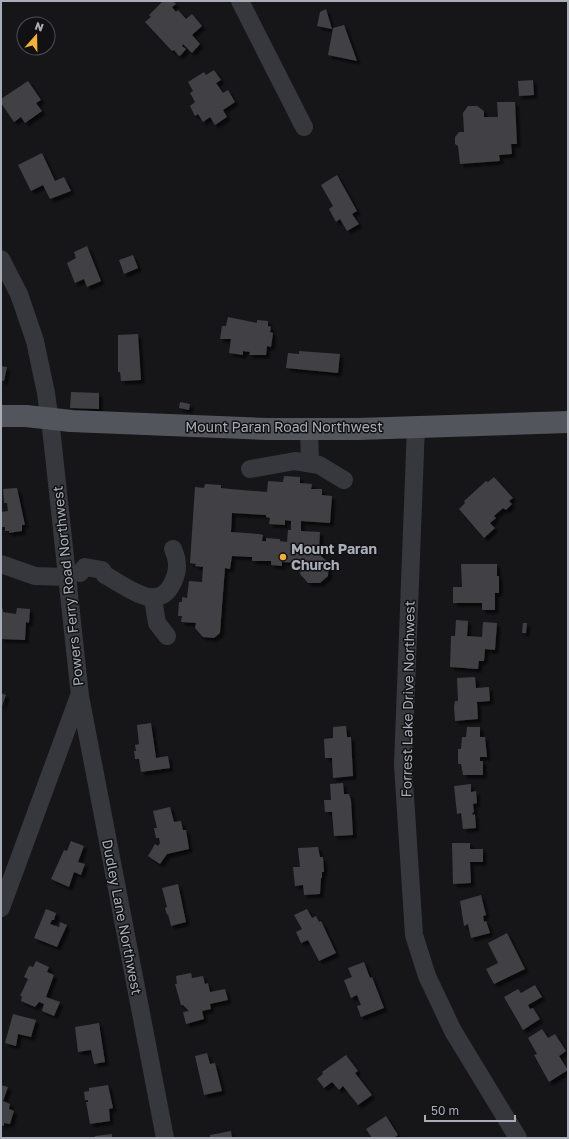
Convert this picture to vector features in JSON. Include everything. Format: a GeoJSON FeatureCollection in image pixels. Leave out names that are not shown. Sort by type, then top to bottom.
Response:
{"type":"FeatureCollection","features":[{"type":"Feature","properties":{"kind":"main road","name":"Mount Paran Road Northwest"},"geometry":{"type":"LineString","coordinates":[[1,416],[176,426],[309,429],[568,422]]}},
{"type":"Feature","properties":{"kind":"street"},"geometry":{"type":"LineString","coordinates":[[240,1],[304,127]]}},
{"type":"Feature","properties":{"kind":"street","name":"Powers Ferry Road Northwest"},"geometry":{"type":"LineString","coordinates":[[1,259],[19,294],[35,340],[49,419],[71,574],[80,696],[1,908]]}},
{"type":"Feature","properties":{"kind":"street","name":"Forrest Lake Drive Northwest"},"geometry":{"type":"LineString","coordinates":[[416,426],[403,765],[414,935],[426,976],[453,1031],[518,1138]]}},
{"type":"Feature","properties":{"kind":"street"},"geometry":{"type":"LineString","coordinates":[[309,429],[310,463]]}},
{"type":"Feature","properties":{"kind":"street"},"geometry":{"type":"LineString","coordinates":[[250,469],[295,462],[310,463],[319,465],[344,480]]}},
{"type":"Feature","properties":{"kind":"street"},"geometry":{"type":"LineString","coordinates":[[1,564],[35,576],[71,574],[85,567],[102,570],[104,575],[143,596],[154,599],[166,593],[176,576],[178,567],[173,549]]}},
{"type":"Feature","properties":{"kind":"street"},"geometry":{"type":"LineString","coordinates":[[154,599],[157,623],[167,636]]}},
{"type":"Feature","properties":{"kind":"street","name":"Dudley Lane Northwest"},"geometry":{"type":"LineString","coordinates":[[80,696],[165,1138]]}},
{"type":"Feature","properties":{"kind":"building"},"geometry":{"type":"Polygon","coordinates":[[[163,1],[173,1],[176,4],[172,7],[176,12],[178,10],[186,19],[192,14],[202,26],[192,35],[200,44],[192,53],[183,44],[182,46],[186,49],[179,56],[174,50],[172,51],[145,22],[151,17],[149,15],[163,1]]]}},
{"type":"Feature","properties":{"kind":"building"},"geometry":{"type":"Polygon","coordinates":[[[326,9],[332,29],[317,26],[320,12],[326,9]]]}},
{"type":"Feature","properties":{"kind":"building"},"geometry":{"type":"Polygon","coordinates":[[[344,25],[357,61],[328,55],[333,28],[344,25]]]}},
{"type":"Feature","properties":{"kind":"building"},"geometry":{"type":"Polygon","coordinates":[[[214,70],[221,80],[216,83],[223,93],[228,90],[235,102],[223,110],[227,117],[215,125],[210,117],[203,122],[198,114],[195,116],[190,106],[195,102],[190,93],[193,91],[188,82],[204,72],[206,75],[214,70]]]}},
{"type":"Feature","properties":{"kind":"building"},"geometry":{"type":"Polygon","coordinates":[[[533,80],[534,95],[519,96],[518,81],[533,80]]]}},
{"type":"Feature","properties":{"kind":"building"},"geometry":{"type":"Polygon","coordinates":[[[28,81],[41,100],[36,103],[42,111],[25,123],[21,117],[14,122],[1,103],[1,99],[28,81]]]}},
{"type":"Feature","properties":{"kind":"building"},"geometry":{"type":"Polygon","coordinates":[[[497,102],[515,102],[517,144],[511,144],[512,154],[499,155],[500,161],[460,164],[458,146],[455,144],[455,137],[459,132],[464,132],[463,113],[468,106],[477,106],[484,111],[484,117],[498,117],[497,102]]]}},
{"type":"Feature","properties":{"kind":"building"},"geometry":{"type":"Polygon","coordinates":[[[42,153],[55,181],[64,177],[71,191],[50,199],[43,185],[31,191],[18,165],[42,153]]]}},
{"type":"Feature","properties":{"kind":"building"},"geometry":{"type":"Polygon","coordinates":[[[337,175],[357,211],[352,214],[359,224],[347,231],[340,219],[336,222],[329,209],[333,206],[321,185],[337,175]]]}},
{"type":"Feature","properties":{"kind":"building"},"geometry":{"type":"Polygon","coordinates":[[[87,246],[101,281],[87,287],[84,279],[75,283],[67,263],[76,258],[74,252],[87,246]]]}},
{"type":"Feature","properties":{"kind":"building"},"geometry":{"type":"Polygon","coordinates":[[[133,255],[138,268],[124,274],[119,260],[133,255]]]}},
{"type":"Feature","properties":{"kind":"building"},"geometry":{"type":"Polygon","coordinates":[[[228,317],[257,323],[257,320],[268,321],[268,326],[271,327],[270,332],[273,333],[271,347],[267,346],[266,355],[249,355],[250,352],[243,351],[243,355],[229,353],[231,339],[220,339],[222,326],[226,326],[228,317]]]}},
{"type":"Feature","properties":{"kind":"building"},"geometry":{"type":"Polygon","coordinates":[[[138,334],[141,380],[121,381],[120,372],[118,372],[118,335],[138,334]]]}},
{"type":"Feature","properties":{"kind":"building"},"geometry":{"type":"Polygon","coordinates":[[[299,351],[340,354],[338,373],[286,368],[288,353],[299,354],[299,351]]]}},
{"type":"Feature","properties":{"kind":"building"},"geometry":{"type":"Polygon","coordinates":[[[1,366],[7,367],[4,381],[1,381],[1,366]]]}},
{"type":"Feature","properties":{"kind":"building"},"geometry":{"type":"Polygon","coordinates":[[[71,392],[99,393],[99,409],[70,408],[71,392]]]}},
{"type":"Feature","properties":{"kind":"building"},"geometry":{"type":"Polygon","coordinates":[[[180,402],[190,404],[189,410],[179,408],[180,402]]]}},
{"type":"Feature","properties":{"kind":"building","name":"Mount Paran Church"},"geometry":{"type":"Polygon","coordinates":[[[284,476],[300,477],[300,483],[312,484],[311,489],[322,489],[322,495],[332,496],[330,523],[301,521],[301,531],[320,532],[319,549],[321,550],[321,556],[329,563],[328,576],[320,583],[308,583],[300,574],[302,563],[282,562],[282,566],[271,565],[271,561],[252,561],[252,557],[232,556],[230,569],[225,568],[220,633],[214,638],[203,637],[195,628],[196,623],[181,622],[182,616],[178,616],[179,602],[182,602],[182,597],[187,598],[189,581],[202,582],[203,567],[195,566],[196,564],[190,563],[195,487],[204,488],[205,484],[221,485],[221,488],[267,492],[268,481],[283,482],[284,476]],[[232,513],[231,532],[263,535],[262,541],[266,541],[266,538],[280,539],[280,541],[287,542],[288,530],[291,530],[291,521],[285,520],[285,525],[269,524],[270,518],[266,517],[266,515],[232,513]]]}},
{"type":"Feature","properties":{"kind":"building"},"geometry":{"type":"Polygon","coordinates":[[[494,477],[513,498],[509,501],[512,504],[506,510],[503,508],[494,516],[496,518],[490,523],[495,528],[484,538],[459,509],[465,503],[464,501],[486,481],[488,482],[494,477]]]}},
{"type":"Feature","properties":{"kind":"building"},"geometry":{"type":"Polygon","coordinates":[[[17,488],[25,525],[22,525],[22,531],[9,533],[9,531],[5,531],[5,527],[1,527],[1,512],[8,511],[7,503],[4,503],[3,489],[17,488]]]}},
{"type":"Feature","properties":{"kind":"building"},"geometry":{"type":"Polygon","coordinates":[[[461,564],[497,564],[499,593],[495,593],[495,610],[482,610],[482,603],[453,603],[453,587],[462,587],[461,564]]]}},
{"type":"Feature","properties":{"kind":"building"},"geometry":{"type":"Polygon","coordinates":[[[1,608],[3,609],[3,612],[16,614],[17,608],[30,609],[29,623],[26,622],[25,640],[1,639],[1,608]]]}},
{"type":"Feature","properties":{"kind":"building"},"geometry":{"type":"Polygon","coordinates":[[[456,620],[468,621],[467,636],[482,637],[483,622],[497,623],[495,650],[485,649],[484,661],[479,661],[478,669],[450,667],[451,636],[455,636],[456,620]]]}},
{"type":"Feature","properties":{"kind":"building"},"geometry":{"type":"Polygon","coordinates":[[[523,623],[527,623],[526,633],[522,633],[523,623]]]}},
{"type":"Feature","properties":{"kind":"building"},"geometry":{"type":"Polygon","coordinates":[[[475,677],[476,688],[489,687],[490,701],[477,702],[478,719],[455,721],[454,707],[455,701],[458,701],[457,678],[475,677]]]}},
{"type":"Feature","properties":{"kind":"building"},"geometry":{"type":"Polygon","coordinates":[[[1,693],[6,695],[1,709],[1,693]]]}},
{"type":"Feature","properties":{"kind":"building"},"geometry":{"type":"Polygon","coordinates":[[[151,723],[156,758],[168,756],[170,768],[141,772],[139,759],[135,759],[134,751],[136,751],[135,745],[139,744],[137,725],[151,723]]]}},
{"type":"Feature","properties":{"kind":"building"},"geometry":{"type":"Polygon","coordinates":[[[346,726],[347,737],[351,737],[353,776],[333,778],[332,758],[325,758],[324,739],[333,738],[333,727],[346,726]]]}},
{"type":"Feature","properties":{"kind":"building"},"geometry":{"type":"Polygon","coordinates":[[[467,727],[480,727],[480,737],[485,737],[487,757],[480,757],[480,761],[483,761],[483,775],[463,775],[461,764],[458,764],[458,749],[461,749],[462,737],[466,737],[467,727]]]}},
{"type":"Feature","properties":{"kind":"building"},"geometry":{"type":"Polygon","coordinates":[[[343,783],[344,794],[349,794],[351,800],[353,835],[334,836],[332,812],[325,812],[324,800],[331,800],[330,784],[343,783]]]}},
{"type":"Feature","properties":{"kind":"building"},"geometry":{"type":"Polygon","coordinates":[[[471,784],[471,792],[476,791],[477,803],[473,804],[474,812],[472,813],[473,815],[475,814],[476,828],[463,829],[461,813],[457,814],[454,786],[471,784]]]}},
{"type":"Feature","properties":{"kind":"building"},"geometry":{"type":"Polygon","coordinates":[[[170,807],[174,822],[181,821],[183,830],[186,830],[189,849],[167,854],[160,864],[148,856],[155,844],[158,846],[160,843],[159,838],[156,838],[154,828],[157,828],[153,811],[170,807]]]}},
{"type":"Feature","properties":{"kind":"building"},"geometry":{"type":"Polygon","coordinates":[[[71,841],[84,846],[78,862],[85,864],[81,875],[74,872],[69,887],[51,879],[64,850],[67,851],[71,841]]]}},
{"type":"Feature","properties":{"kind":"building"},"geometry":{"type":"Polygon","coordinates":[[[452,843],[470,843],[470,849],[483,849],[483,862],[470,862],[471,883],[453,884],[452,843]]]}},
{"type":"Feature","properties":{"kind":"building"},"geometry":{"type":"Polygon","coordinates":[[[318,847],[320,857],[323,857],[324,872],[322,872],[320,894],[304,895],[303,885],[295,886],[293,867],[300,867],[298,848],[318,847]]]}},
{"type":"Feature","properties":{"kind":"building"},"geometry":{"type":"Polygon","coordinates":[[[178,884],[186,922],[171,926],[165,908],[167,907],[162,888],[178,884]]]}},
{"type":"Feature","properties":{"kind":"building"},"geometry":{"type":"Polygon","coordinates":[[[481,895],[486,915],[483,916],[484,922],[486,921],[490,933],[471,938],[468,924],[464,926],[460,901],[481,895]]]}},
{"type":"Feature","properties":{"kind":"building"},"geometry":{"type":"Polygon","coordinates":[[[46,909],[56,913],[54,920],[52,920],[50,924],[59,927],[60,922],[67,925],[57,947],[34,938],[46,909]]]}},
{"type":"Feature","properties":{"kind":"building"},"geometry":{"type":"Polygon","coordinates":[[[307,909],[312,918],[316,916],[319,922],[321,921],[336,953],[319,961],[308,940],[301,943],[296,932],[302,929],[294,915],[307,909]]]}},
{"type":"Feature","properties":{"kind":"building"},"geometry":{"type":"Polygon","coordinates":[[[507,933],[525,969],[494,984],[486,969],[498,963],[488,943],[507,933]]]}},
{"type":"Feature","properties":{"kind":"building"},"geometry":{"type":"Polygon","coordinates":[[[36,961],[49,967],[47,972],[54,975],[46,997],[60,1002],[54,1016],[42,1011],[44,1004],[39,1002],[35,1007],[21,1001],[22,996],[20,996],[28,979],[24,977],[29,966],[33,967],[36,961]]]}},
{"type":"Feature","properties":{"kind":"building"},"geometry":{"type":"Polygon","coordinates":[[[364,962],[370,978],[372,977],[384,1008],[361,1017],[357,1006],[361,1005],[357,995],[351,998],[344,980],[352,977],[348,968],[364,962]]]}},
{"type":"Feature","properties":{"kind":"building"},"geometry":{"type":"Polygon","coordinates":[[[191,973],[192,978],[203,976],[205,984],[208,983],[210,992],[225,989],[228,1000],[210,1004],[211,1009],[202,1011],[204,1019],[186,1024],[183,1012],[189,1011],[181,1005],[175,984],[177,984],[176,976],[191,973]]]}},
{"type":"Feature","properties":{"kind":"building"},"geometry":{"type":"Polygon","coordinates":[[[535,985],[542,997],[528,1005],[530,1009],[533,1008],[540,1019],[523,1030],[504,997],[518,989],[521,993],[535,985]]]}},
{"type":"Feature","properties":{"kind":"building"},"geometry":{"type":"Polygon","coordinates":[[[13,1014],[36,1020],[31,1037],[18,1034],[16,1046],[5,1043],[13,1014]]]}},
{"type":"Feature","properties":{"kind":"building"},"geometry":{"type":"Polygon","coordinates":[[[99,1023],[105,1062],[94,1064],[91,1050],[78,1052],[75,1027],[99,1023]]]}},
{"type":"Feature","properties":{"kind":"building"},"geometry":{"type":"Polygon","coordinates":[[[542,1029],[548,1038],[555,1034],[566,1051],[559,1056],[568,1070],[549,1082],[534,1055],[537,1054],[528,1038],[542,1029]]]}},
{"type":"Feature","properties":{"kind":"building"},"geometry":{"type":"Polygon","coordinates":[[[207,1053],[210,1064],[215,1063],[222,1091],[204,1095],[195,1056],[207,1053]]]}},
{"type":"Feature","properties":{"kind":"building"},"geometry":{"type":"Polygon","coordinates":[[[346,1055],[358,1071],[355,1073],[372,1095],[358,1105],[343,1086],[339,1090],[332,1082],[324,1088],[317,1079],[323,1074],[322,1072],[346,1055]]]}},
{"type":"Feature","properties":{"kind":"building"},"geometry":{"type":"Polygon","coordinates":[[[1,1085],[8,1087],[3,1101],[10,1104],[9,1109],[14,1111],[10,1124],[4,1123],[4,1126],[1,1125],[1,1085]]]}},
{"type":"Feature","properties":{"kind":"building"},"geometry":{"type":"Polygon","coordinates":[[[108,1085],[113,1108],[109,1109],[110,1121],[90,1124],[86,1102],[88,1102],[88,1100],[85,1100],[84,1092],[89,1091],[89,1088],[108,1085]]]}},
{"type":"Feature","properties":{"kind":"building"},"geometry":{"type":"Polygon","coordinates":[[[386,1116],[398,1135],[394,1138],[372,1138],[366,1129],[386,1116]]]}},
{"type":"Feature","properties":{"kind":"building"},"geometry":{"type":"Polygon","coordinates":[[[231,1131],[232,1138],[210,1138],[210,1135],[231,1131]]]}},
{"type":"Feature","properties":{"kind":"building"},"geometry":{"type":"Polygon","coordinates":[[[112,1134],[112,1138],[95,1138],[95,1136],[112,1134]]]}},
{"type":"Feature","properties":{"kind":"place","name":"Mount Paran Church"},"geometry":{"type":"Point","coordinates":[283,557]}}]}
